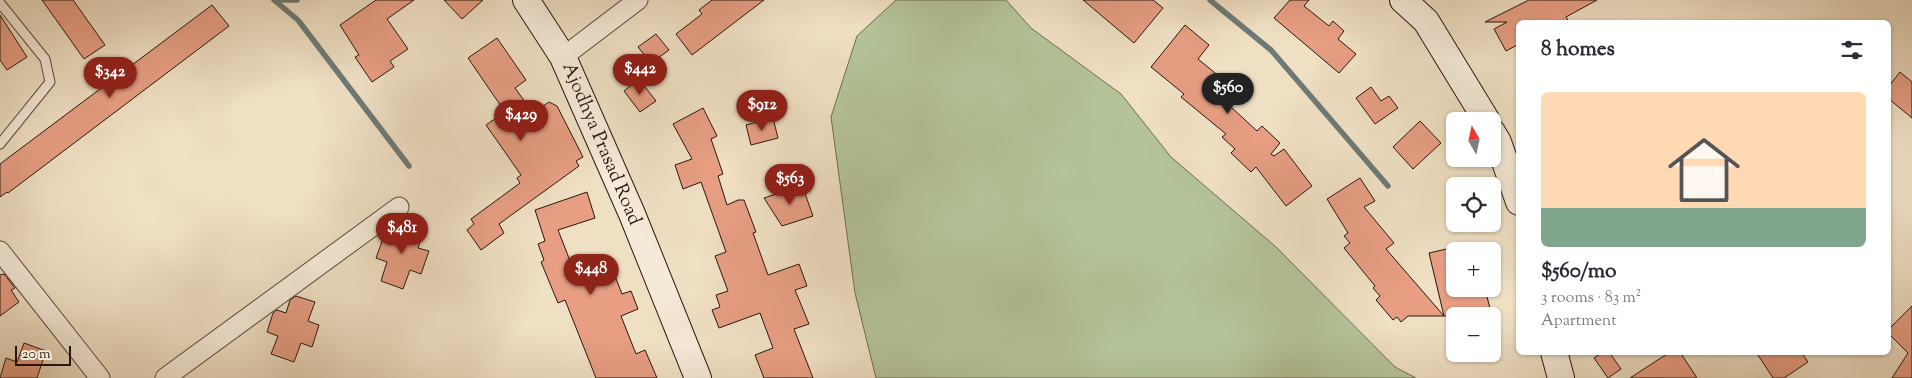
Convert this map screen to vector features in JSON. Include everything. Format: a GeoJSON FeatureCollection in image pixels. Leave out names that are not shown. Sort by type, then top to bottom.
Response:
{"type":"FeatureCollection","features":[{"type":"Feature","properties":{"kind":"street","name":"Ajodhya Prasad Road"},"geometry":{"type":"LineString","coordinates":[[526,0],[563,57],[632,214],[698,378]]}},
{"type":"Feature","properties":{"kind":"street"},"geometry":{"type":"LineString","coordinates":[[563,57],[638,0]]}},
{"type":"Feature","properties":{"kind":"street"},"geometry":{"type":"LineString","coordinates":[[1403,0],[1426,21],[1481,112]]}},
{"type":"Feature","properties":{"kind":"street"},"geometry":{"type":"LineString","coordinates":[[1501,150],[1516,191]]}},
{"type":"Feature","properties":{"kind":"street"},"geometry":{"type":"LineString","coordinates":[[165,378],[399,207]]}},
{"type":"Feature","properties":{"kind":"street"},"geometry":{"type":"LineString","coordinates":[[0,251],[100,378]]}},
{"type":"Feature","properties":{"kind":"street"},"geometry":{"type":"LineString","coordinates":[[1555,355],[1561,378]]}},
{"type":"Feature","properties":{"kind":"lane"},"geometry":{"type":"LineString","coordinates":[[0,3],[45,59],[50,82],[0,144]]}},
{"type":"Feature","properties":{"kind":"green space"},"geometry":{"type":"Polygon","coordinates":[[[896,0],[1006,0],[1031,28],[1121,94],[1171,157],[1276,247],[1395,367],[1416,378],[876,378],[855,293],[831,117],[857,36],[896,0]]]}},
{"type":"Feature","properties":{"kind":"building"},"geometry":{"type":"Polygon","coordinates":[[[42,0],[73,0],[105,45],[84,59],[42,0]]]}},
{"type":"Feature","properties":{"kind":"building"},"geometry":{"type":"Polygon","coordinates":[[[376,0],[414,0],[387,19],[408,49],[390,61],[394,67],[372,82],[355,57],[359,55],[340,25],[376,0]]]}},
{"type":"Feature","properties":{"kind":"building"},"geometry":{"type":"Polygon","coordinates":[[[444,0],[483,0],[462,19],[444,0]]]}},
{"type":"Feature","properties":{"kind":"building"},"geometry":{"type":"Polygon","coordinates":[[[712,0],[764,0],[692,55],[676,34],[702,14],[699,10],[712,0]]]}},
{"type":"Feature","properties":{"kind":"building"},"geometry":{"type":"Polygon","coordinates":[[[1083,0],[1153,0],[1163,8],[1134,43],[1083,0]]]}},
{"type":"Feature","properties":{"kind":"building"},"geometry":{"type":"Polygon","coordinates":[[[1290,0],[1309,0],[1304,6],[1329,26],[1333,21],[1344,31],[1338,39],[1356,54],[1339,73],[1274,18],[1290,0]]]}},
{"type":"Feature","properties":{"kind":"building"},"geometry":{"type":"Polygon","coordinates":[[[1529,0],[1597,0],[1566,17],[1568,20],[1516,20],[1516,46],[1506,51],[1494,29],[1507,22],[1485,22],[1529,0]]]}},
{"type":"Feature","properties":{"kind":"building"},"geometry":{"type":"Polygon","coordinates":[[[212,5],[229,26],[8,193],[0,197],[0,164],[212,5]]]}},
{"type":"Feature","properties":{"kind":"building"},"geometry":{"type":"Polygon","coordinates":[[[0,15],[27,57],[7,70],[0,60],[0,15]]]}},
{"type":"Feature","properties":{"kind":"building"},"geometry":{"type":"Polygon","coordinates":[[[1185,25],[1209,45],[1198,59],[1226,82],[1219,89],[1235,102],[1231,107],[1257,131],[1262,126],[1280,143],[1271,154],[1274,156],[1284,149],[1312,186],[1286,206],[1256,167],[1251,172],[1231,153],[1235,149],[1222,137],[1226,134],[1181,97],[1184,94],[1151,67],[1185,25]]]}},
{"type":"Feature","properties":{"kind":"building"},"geometry":{"type":"Polygon","coordinates":[[[656,34],[669,50],[651,63],[638,47],[656,34]]]}},
{"type":"Feature","properties":{"kind":"building"},"geometry":{"type":"Polygon","coordinates":[[[497,38],[526,80],[515,88],[533,113],[549,102],[557,106],[583,157],[576,161],[579,166],[499,224],[504,233],[481,250],[467,230],[474,224],[471,219],[520,183],[517,178],[521,175],[486,125],[505,112],[468,58],[497,38]]]}},
{"type":"Feature","properties":{"kind":"building"},"geometry":{"type":"Polygon","coordinates":[[[1900,72],[1912,82],[1912,118],[1891,101],[1891,83],[1900,72]]]}},
{"type":"Feature","properties":{"kind":"building"},"geometry":{"type":"Polygon","coordinates":[[[639,79],[656,101],[640,112],[624,91],[639,79]]]}},
{"type":"Feature","properties":{"kind":"building"},"geometry":{"type":"Polygon","coordinates":[[[1371,87],[1381,101],[1389,96],[1398,108],[1375,124],[1356,98],[1371,87]]]}},
{"type":"Feature","properties":{"kind":"building"},"geometry":{"type":"Polygon","coordinates":[[[703,108],[717,136],[711,139],[723,174],[718,176],[727,205],[738,200],[744,200],[756,232],[753,233],[768,275],[799,264],[807,286],[795,290],[809,324],[794,329],[813,378],[764,378],[755,355],[773,348],[760,313],[719,328],[712,310],[720,307],[716,295],[728,291],[715,256],[726,252],[701,182],[683,189],[675,165],[692,159],[673,124],[703,108]]]}},
{"type":"Feature","properties":{"kind":"building"},"geometry":{"type":"Polygon","coordinates":[[[773,118],[778,138],[751,145],[746,125],[773,118]]]}},
{"type":"Feature","properties":{"kind":"building"},"geometry":{"type":"Polygon","coordinates":[[[1420,121],[1441,143],[1413,169],[1393,147],[1420,121]]]}},
{"type":"Feature","properties":{"kind":"building"},"geometry":{"type":"Polygon","coordinates":[[[1360,178],[1375,201],[1364,207],[1394,243],[1386,249],[1444,316],[1408,316],[1401,322],[1397,317],[1393,320],[1376,300],[1380,296],[1373,288],[1375,286],[1344,248],[1350,243],[1344,236],[1348,233],[1327,199],[1360,178]]]}},
{"type":"Feature","properties":{"kind":"building"},"geometry":{"type":"Polygon","coordinates":[[[802,185],[813,216],[782,226],[764,198],[802,185]]]}},
{"type":"Feature","properties":{"kind":"building"},"geometry":{"type":"Polygon","coordinates":[[[587,192],[595,218],[558,230],[574,271],[608,258],[622,294],[631,291],[638,309],[621,316],[636,354],[645,350],[657,378],[596,378],[565,300],[558,303],[541,262],[544,260],[538,244],[545,241],[535,210],[587,192]]]}},
{"type":"Feature","properties":{"kind":"building"},"geometry":{"type":"Polygon","coordinates":[[[401,221],[424,229],[418,248],[429,251],[421,274],[410,270],[403,289],[381,281],[387,262],[376,258],[384,236],[395,240],[401,221]]]}},
{"type":"Feature","properties":{"kind":"building"},"geometry":{"type":"Polygon","coordinates":[[[1446,249],[1446,297],[1487,297],[1490,307],[1446,307],[1446,316],[1444,316],[1429,253],[1446,249]]]}},
{"type":"Feature","properties":{"kind":"building"},"geometry":{"type":"Polygon","coordinates":[[[4,274],[15,288],[11,290],[19,302],[0,316],[0,275],[4,274]]]}},
{"type":"Feature","properties":{"kind":"building"},"geometry":{"type":"Polygon","coordinates":[[[296,296],[315,302],[308,321],[319,325],[312,347],[301,343],[294,362],[271,354],[278,336],[267,332],[273,313],[277,310],[286,313],[290,300],[296,296]]]}},
{"type":"Feature","properties":{"kind":"building"},"geometry":{"type":"Polygon","coordinates":[[[1912,306],[1912,378],[1892,378],[1908,353],[1891,336],[1891,327],[1912,306]]]}},
{"type":"Feature","properties":{"kind":"building"},"geometry":{"type":"Polygon","coordinates":[[[24,343],[46,351],[37,378],[0,378],[6,358],[17,362],[24,343]]]}},
{"type":"Feature","properties":{"kind":"building"},"geometry":{"type":"Polygon","coordinates":[[[1598,355],[1611,355],[1621,369],[1608,378],[1594,358],[1598,355]]]}},
{"type":"Feature","properties":{"kind":"building"},"geometry":{"type":"Polygon","coordinates":[[[1665,355],[1682,355],[1697,378],[1630,378],[1665,355]]]}},
{"type":"Feature","properties":{"kind":"building"},"geometry":{"type":"Polygon","coordinates":[[[1758,355],[1803,355],[1808,362],[1784,378],[1773,378],[1758,355]]]}},
{"type":"Feature","properties":{"kind":"waterway"},"geometry":{"type":"LineString","coordinates":[[274,0],[298,20],[409,166]]}},
{"type":"Feature","properties":{"kind":"waterway"},"geometry":{"type":"LineString","coordinates":[[275,0],[297,0]]}},
{"type":"Feature","properties":{"kind":"waterway"},"geometry":{"type":"LineString","coordinates":[[1210,0],[1271,50],[1388,186]]}}]}
